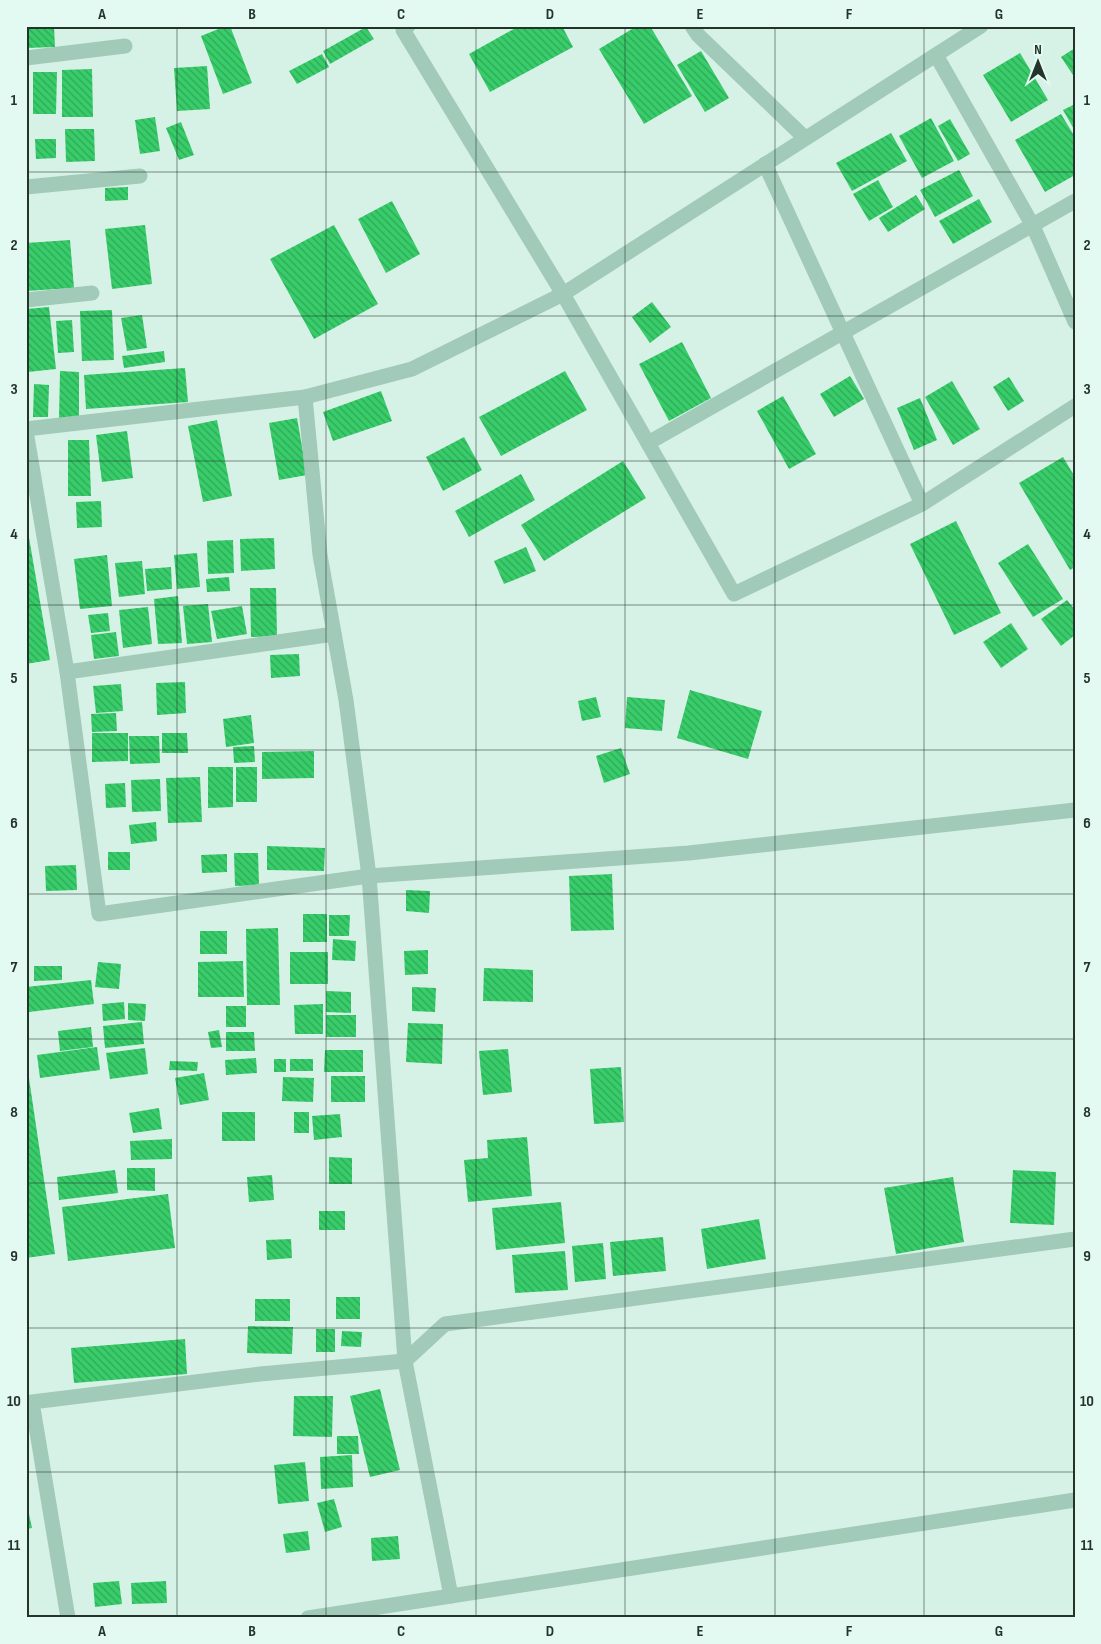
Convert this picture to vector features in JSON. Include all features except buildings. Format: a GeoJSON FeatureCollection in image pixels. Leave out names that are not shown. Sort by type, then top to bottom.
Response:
{"type":"FeatureCollection","features":[{"type":"Feature","properties":{"kind":"street"},"geometry":{"type":"LineString","coordinates":[[408,26],[403,30],[563,294],[734,594],[922,504],[1075,406]]}},
{"type":"Feature","properties":{"kind":"street"},"geometry":{"type":"LineString","coordinates":[[692,26],[698,35],[805,138]]}},
{"type":"Feature","properties":{"kind":"street"},"geometry":{"type":"LineString","coordinates":[[980,26],[563,294],[412,369],[305,397],[26,430],[67,672],[99,914],[369,876],[689,852],[1075,810]]}},
{"type":"Feature","properties":{"kind":"street"},"geometry":{"type":"LineString","coordinates":[[26,58],[125,46]]}},
{"type":"Feature","properties":{"kind":"street"},"geometry":{"type":"LineString","coordinates":[[936,55],[1033,226],[1075,322]]}},
{"type":"Feature","properties":{"kind":"street"},"geometry":{"type":"LineString","coordinates":[[765,164],[922,504]]}},
{"type":"Feature","properties":{"kind":"street"},"geometry":{"type":"LineString","coordinates":[[26,187],[140,176]]}},
{"type":"Feature","properties":{"kind":"street"},"geometry":{"type":"LineString","coordinates":[[648,443],[1075,202]]}},
{"type":"Feature","properties":{"kind":"street"},"geometry":{"type":"LineString","coordinates":[[26,300],[92,293]]}},
{"type":"Feature","properties":{"kind":"street"},"geometry":{"type":"LineString","coordinates":[[305,397],[320,555],[346,700],[369,876],[405,1361],[451,1596]]}},
{"type":"Feature","properties":{"kind":"street"},"geometry":{"type":"LineString","coordinates":[[67,672],[334,634]]}},
{"type":"Feature","properties":{"kind":"street"},"geometry":{"type":"LineString","coordinates":[[68,1618],[32,1402],[260,1374],[405,1361],[445,1324],[1075,1239]]}},
{"type":"Feature","properties":{"kind":"street"},"geometry":{"type":"LineString","coordinates":[[308,1618],[1075,1500]]}}]}
